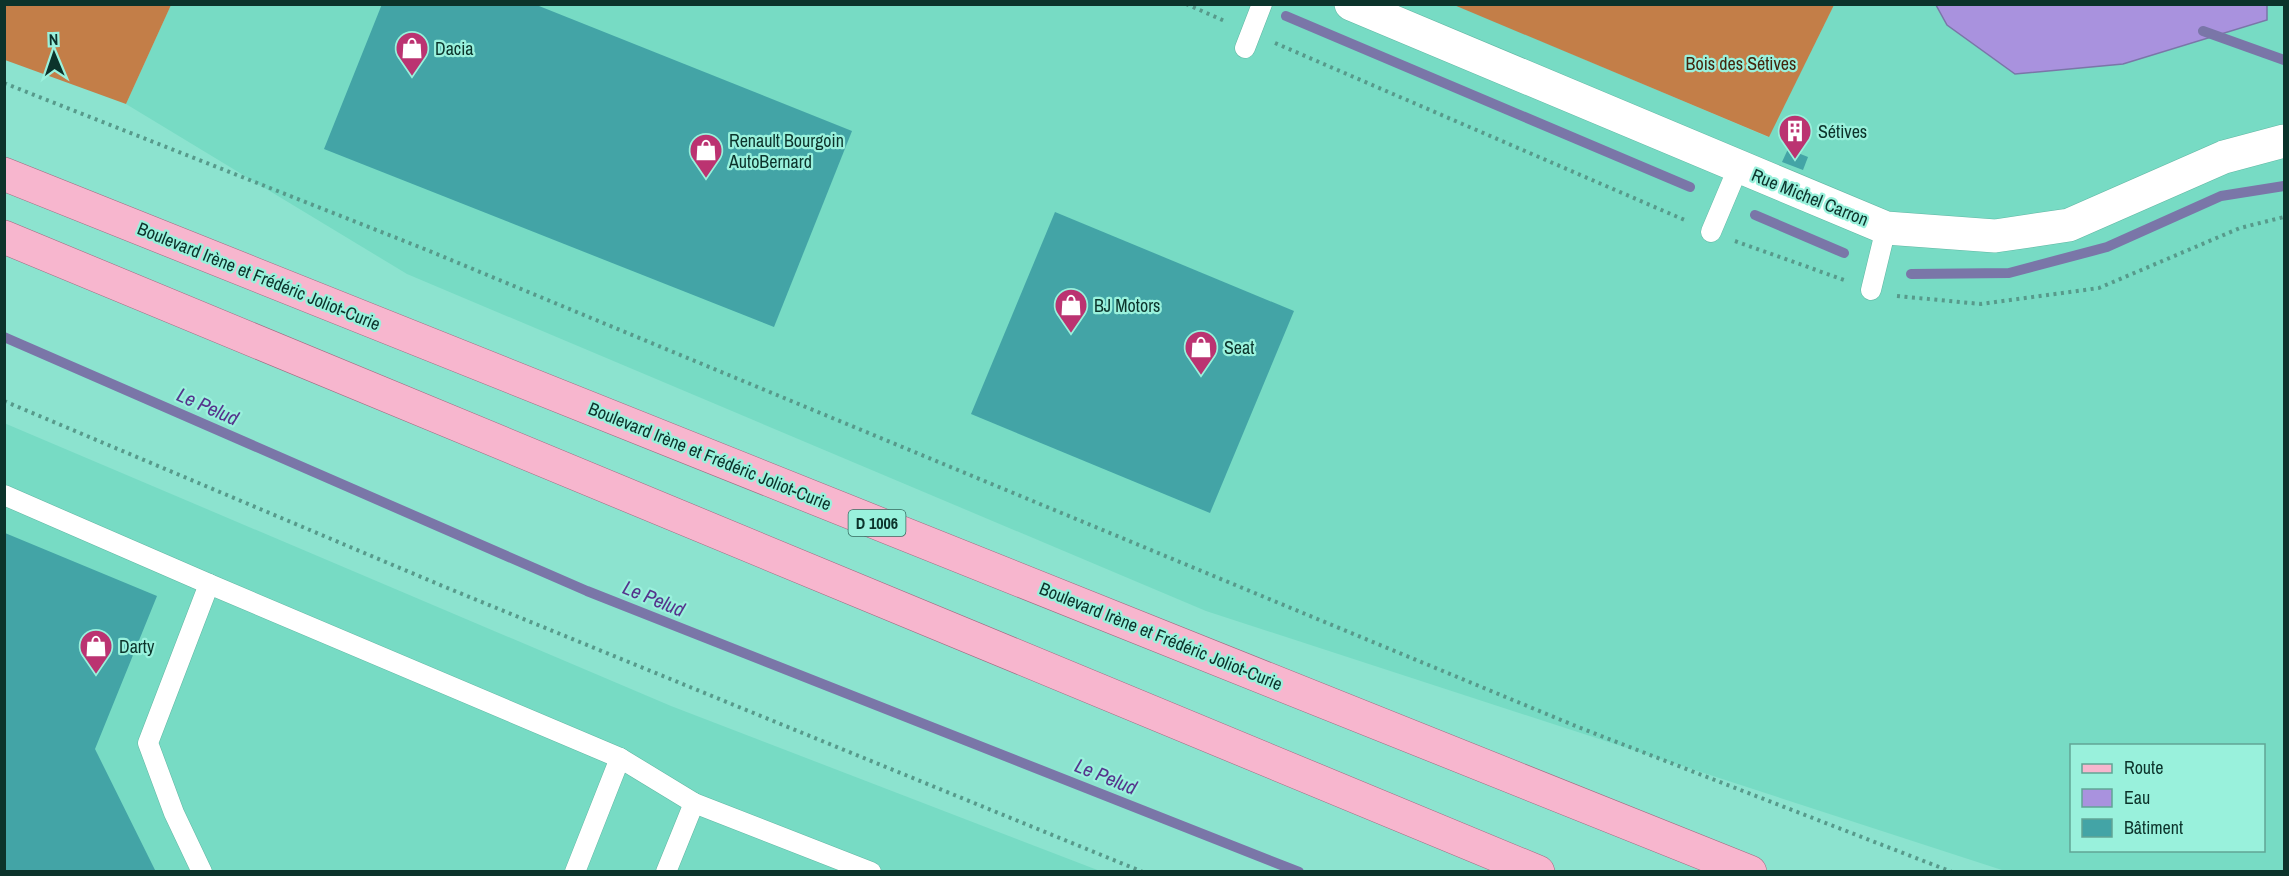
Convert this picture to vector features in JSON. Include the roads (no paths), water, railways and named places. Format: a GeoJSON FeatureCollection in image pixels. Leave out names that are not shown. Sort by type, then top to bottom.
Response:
{"type":"FeatureCollection","features":[{"type":"Feature","properties":{"kind":"main road","name":"Boulevard Irène et Frédéric Joliot-Curie"},"geometry":{"type":"LineString","coordinates":[[4,174],[1750,872]]}},
{"type":"Feature","properties":{"kind":"main road"},"geometry":{"type":"LineString","coordinates":[[4,237],[1538,872]]}},
{"type":"Feature","properties":{"kind":"street","name":"Rue Michel Carron"},"geometry":{"type":"LineString","coordinates":[[1351,4],[1738,168],[1886,228],[1995,236],[2069,225],[2224,157],[2284,141]]}},
{"type":"Feature","properties":{"kind":"lane"},"geometry":{"type":"LineString","coordinates":[[1245,48],[1262,4]]}},
{"type":"Feature","properties":{"kind":"lane"},"geometry":{"type":"LineString","coordinates":[[1711,232],[1738,168]]}},
{"type":"Feature","properties":{"kind":"lane"},"geometry":{"type":"LineString","coordinates":[[1871,290],[1886,228]]}},
{"type":"Feature","properties":{"kind":"lane"},"geometry":{"type":"LineString","coordinates":[[4,495],[620,758],[694,803],[871,872]]}},
{"type":"Feature","properties":{"kind":"lane"},"geometry":{"type":"LineString","coordinates":[[202,872],[174,813],[148,743],[209,584]]}},
{"type":"Feature","properties":{"kind":"lane"},"geometry":{"type":"LineString","coordinates":[[575,872],[620,758]]}},
{"type":"Feature","properties":{"kind":"lane"},"geometry":{"type":"LineString","coordinates":[[666,872],[694,803]]}},
{"type":"Feature","properties":{"kind":"water"},"geometry":{"type":"Polygon","coordinates":[[[2267,4],[2267,20],[2123,64],[2015,74],[1947,25],[1936,5],[2267,4]]]}},
{"type":"Feature","properties":{"kind":"waterway"},"geometry":{"type":"LineString","coordinates":[[1286,16],[1690,187]]}},
{"type":"Feature","properties":{"kind":"waterway","name":"Le Pelud"},"geometry":{"type":"LineString","coordinates":[[2203,31],[2284,60]]}},
{"type":"Feature","properties":{"kind":"waterway"},"geometry":{"type":"LineString","coordinates":[[1911,274],[2009,273],[2107,247],[2221,196],[2284,186]]}},
{"type":"Feature","properties":{"kind":"waterway"},"geometry":{"type":"LineString","coordinates":[[1755,215],[1844,253]]}},
{"type":"Feature","properties":{"kind":"waterway","name":"Le Pelud"},"geometry":{"type":"LineString","coordinates":[[4,337],[587,591],[1299,872]]}},
{"type":"Feature","properties":{"kind":"place","name":"Dacia"},"geometry":{"type":"Point","coordinates":[412,77]}},
{"type":"Feature","properties":{"kind":"place","name":"Sétives"},"geometry":{"type":"Point","coordinates":[1795,160]}},
{"type":"Feature","properties":{"kind":"place","name":"Renault Bourgoin AutoBernard"},"geometry":{"type":"Point","coordinates":[706,179]}},
{"type":"Feature","properties":{"kind":"place","name":"BJ Motors"},"geometry":{"type":"Point","coordinates":[1071,334]}},
{"type":"Feature","properties":{"kind":"place","name":"Seat"},"geometry":{"type":"Point","coordinates":[1201,376]}},
{"type":"Feature","properties":{"kind":"place","name":"Darty"},"geometry":{"type":"Point","coordinates":[96,675]}},
{"type":"Feature","properties":{"kind":"park label","name":"Bois des Sétives"},"geometry":{"type":"Point","coordinates":[1741,63]}}]}
